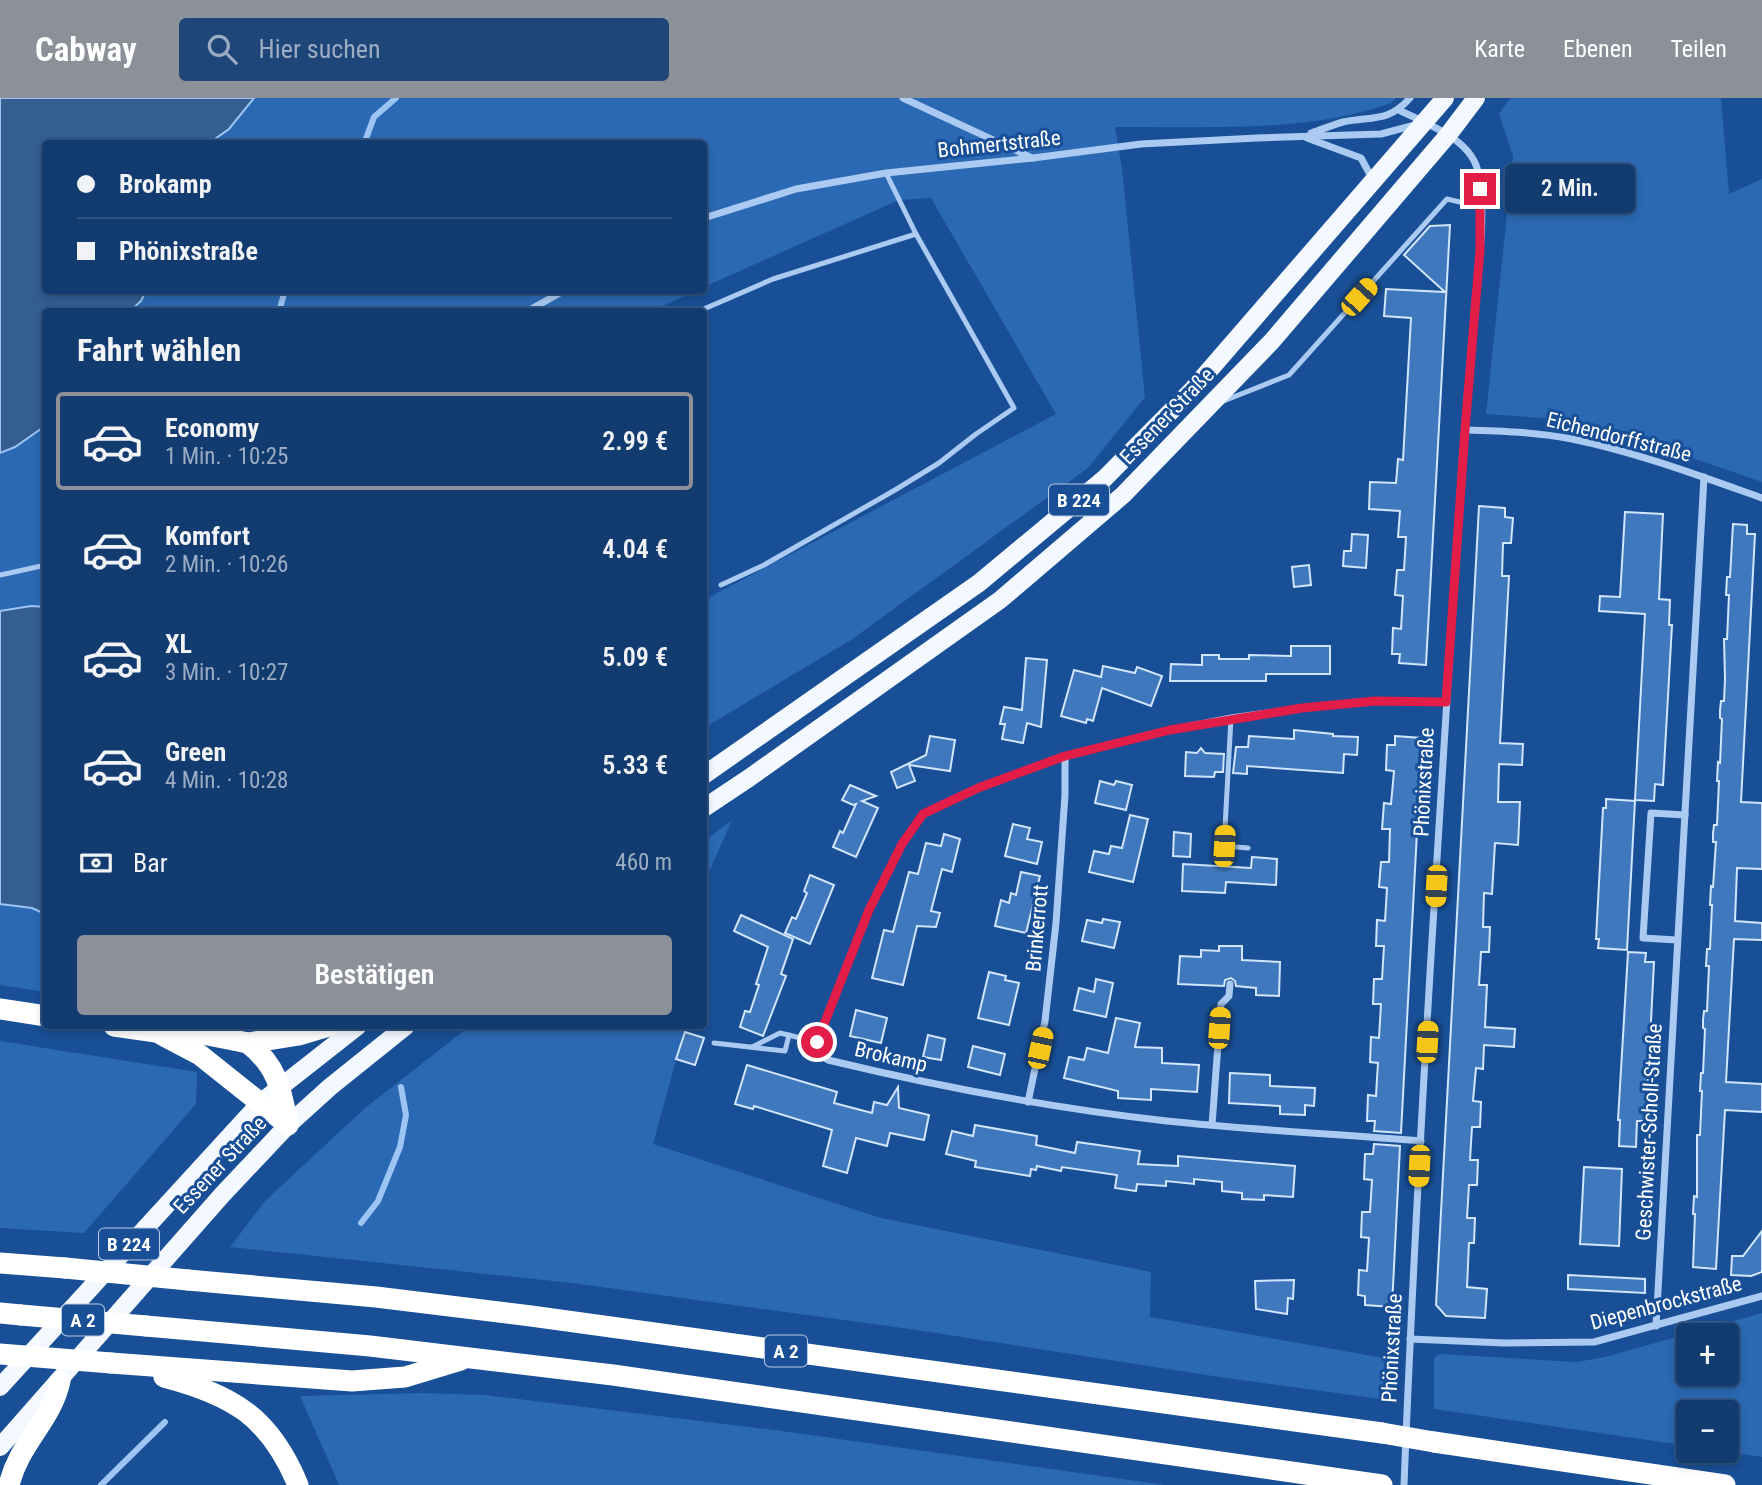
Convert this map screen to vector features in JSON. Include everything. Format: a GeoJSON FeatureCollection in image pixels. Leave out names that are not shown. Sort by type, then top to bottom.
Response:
{"type":"FeatureCollection","features":[{"type":"Feature","properties":{"kind":"highway"},"geometry":{"type":"LineString","coordinates":[[0,1009],[42,1015]]}},
{"type":"Feature","properties":{"kind":"highway"},"geometry":{"type":"LineString","coordinates":[[139,1029],[208,1035],[248,1043],[319,1029]]}},
{"type":"Feature","properties":{"kind":"highway"},"geometry":{"type":"LineString","coordinates":[[156,1031],[200,1055],[288,1125]]}},
{"type":"Feature","properties":{"kind":"highway"},"geometry":{"type":"LineString","coordinates":[[248,1043],[263,1055],[273,1069],[280,1086],[288,1125]]}},
{"type":"Feature","properties":{"kind":"highway","name":"A 2"},"geometry":{"type":"LineString","coordinates":[[0,1263],[376,1297],[531,1316],[1382,1433],[1725,1485]]}},
{"type":"Feature","properties":{"kind":"highway","name":"A 2"},"geometry":{"type":"LineString","coordinates":[[10,1314],[470,1358],[641,1378],[1380,1485]]}},
{"type":"Feature","properties":{"kind":"highway"},"geometry":{"type":"LineString","coordinates":[[0,1354],[352,1381],[405,1377],[470,1358]]}},
{"type":"Feature","properties":{"kind":"highway"},"geometry":{"type":"LineString","coordinates":[[111,1363],[191,1384],[236,1404],[260,1422],[278,1444],[298,1485]]}},
{"type":"Feature","properties":{"kind":"highway"},"geometry":{"type":"LineString","coordinates":[[9,1485],[19,1455],[54,1404],[60,1381]]}},
{"type":"Feature","properties":{"kind":"main road","name":"Essener Straße"},"geometry":{"type":"LineString","coordinates":[[707,773],[979,583],[1104,479],[1192,389],[1445,98]]}},
{"type":"Feature","properties":{"kind":"main road","name":"Essener Straße"},"geometry":{"type":"LineString","coordinates":[[707,806],[1000,600],[1123,495],[1272,341],[1448,135],[1476,98]]}},
{"type":"Feature","properties":{"kind":"main road","name":"Essener Straße"},"geometry":{"type":"LineString","coordinates":[[0,1387],[260,1104],[354,1029]]}},
{"type":"Feature","properties":{"kind":"main road","name":"Essener Straße"},"geometry":{"type":"LineString","coordinates":[[0,1447],[222,1195],[288,1125],[402,1029]]}},
{"type":"Feature","properties":{"kind":"street"},"geometry":{"type":"LineString","coordinates":[[903,98],[1032,158]]}},
{"type":"Feature","properties":{"kind":"street"},"geometry":{"type":"LineString","coordinates":[[1399,110],[1410,98]]}},
{"type":"Feature","properties":{"kind":"street","name":"Bohmertstraße"},"geometry":{"type":"LineString","coordinates":[[1303,136],[1342,122],[1383,116],[1399,110]]}},
{"type":"Feature","properties":{"kind":"street","name":"Phönixstraße"},"geometry":{"type":"LineString","coordinates":[[1399,110],[1448,135],[1470,153],[1478,170],[1481,207],[1446,702],[1404,1485]]}},
{"type":"Feature","properties":{"kind":"street","name":"Bohmertstraße"},"geometry":{"type":"LineString","coordinates":[[707,217],[796,189],[886,173],[1141,144],[1381,134],[1424,123]]}},
{"type":"Feature","properties":{"kind":"street","name":"Bohmertstraße"},"geometry":{"type":"LineString","coordinates":[[1303,136],[1361,158],[1374,181]]}},
{"type":"Feature","properties":{"kind":"street"},"geometry":{"type":"LineString","coordinates":[[533,308],[558,294]]}},
{"type":"Feature","properties":{"kind":"street","name":"Eichendorffstraße"},"geometry":{"type":"LineString","coordinates":[[1465,430],[1517,431],[1571,439],[1704,477],[1762,498]]}},
{"type":"Feature","properties":{"kind":"street","name":"Geschwister-Scholl-Straße"},"geometry":{"type":"LineString","coordinates":[[1656,1326],[1704,477]]}},
{"type":"Feature","properties":{"kind":"street"},"geometry":{"type":"LineString","coordinates":[[817,1042],[869,910],[902,844],[923,814],[978,788],[1065,756],[1170,730],[1231,718],[1375,701],[1446,702]]}},
{"type":"Feature","properties":{"kind":"street","name":"Brinkerrott"},"geometry":{"type":"LineString","coordinates":[[1028,1102],[1045,1021],[1056,923],[1065,756]]}},
{"type":"Feature","properties":{"kind":"street"},"geometry":{"type":"LineString","coordinates":[[1677,940],[1643,938],[1651,813],[1685,815]]}},
{"type":"Feature","properties":{"kind":"street"},"geometry":{"type":"LineString","coordinates":[[1212,1125],[1221,1004],[1229,996],[1230,984]]}},
{"type":"Feature","properties":{"kind":"street","name":"Brokamp"},"geometry":{"type":"LineString","coordinates":[[817,1042],[821,1056],[828,1060],[926,1083],[1028,1102],[1212,1125],[1421,1141]]}},
{"type":"Feature","properties":{"kind":"street","name":"Diepenbrockstraße"},"geometry":{"type":"LineString","coordinates":[[1410,1339],[1504,1343],[1594,1342],[1762,1296]]}},
{"type":"Feature","properties":{"kind":"lane"},"geometry":{"type":"LineString","coordinates":[[721,585],[764,565],[895,490],[939,463],[1014,408],[916,234],[886,173]]}},
{"type":"Feature","properties":{"kind":"lane"},"geometry":{"type":"LineString","coordinates":[[1205,408],[1289,375],[1447,199],[1481,207]]}},
{"type":"Feature","properties":{"kind":"lane"},"geometry":{"type":"LineString","coordinates":[[706,308],[773,279],[916,234]]}},
{"type":"Feature","properties":{"kind":"lane"},"geometry":{"type":"LineString","coordinates":[[0,575],[42,566]]}},
{"type":"Feature","properties":{"kind":"lane"},"geometry":{"type":"LineString","coordinates":[[1231,718],[1224,846],[1248,848]]}},
{"type":"Feature","properties":{"kind":"lane"},"geometry":{"type":"LineString","coordinates":[[749,1048],[780,1033],[817,1042]]}},
{"type":"Feature","properties":{"kind":"lane"},"geometry":{"type":"LineString","coordinates":[[714,1043],[785,1051],[789,1035]]}},
{"type":"Feature","properties":{"kind":"shaded area"},"geometry":{"type":"Polygon","coordinates":[[[0,98],[254,98],[229,129],[213,140],[42,140],[42,294],[144,294],[133,308],[42,308],[42,428],[15,447],[0,453],[0,98]]]}},
{"type":"Feature","properties":{"kind":"shaded area"},"geometry":{"type":"Polygon","coordinates":[[[254,98],[1396,98],[1391,103],[1358,113],[1290,124],[1115,127],[1122,169],[1145,397],[1088,468],[851,640],[707,726],[707,598],[1056,414],[931,198],[899,200],[707,286],[707,140],[214,140],[229,129],[254,98]]]}},
{"type":"Feature","properties":{"kind":"shaded area"},"geometry":{"type":"Polygon","coordinates":[[[1510,98],[1721,98],[1729,194],[1762,179],[1762,482],[1629,436],[1556,419],[1486,414],[1513,156],[1499,114],[1510,98]]]}},
{"type":"Feature","properties":{"kind":"shaded area"},"geometry":{"type":"Polygon","coordinates":[[[144,294],[689,294],[658,308],[134,308],[144,294]]]}},
{"type":"Feature","properties":{"kind":"shaded area"},"geometry":{"type":"Polygon","coordinates":[[[42,428],[42,992],[0,985],[0,453],[15,447],[42,428]]]}},
{"type":"Feature","properties":{"kind":"shaded area"},"geometry":{"type":"Polygon","coordinates":[[[42,607],[42,913],[32,908],[0,904],[0,611],[42,607]]]}},
{"type":"Feature","properties":{"kind":"shaded area"},"geometry":{"type":"Polygon","coordinates":[[[732,820],[707,876],[707,839],[732,820]]]}},
{"type":"Feature","properties":{"kind":"shaded area"},"geometry":{"type":"Polygon","coordinates":[[[466,1029],[684,1031],[653,1144],[881,1218],[1151,1272],[1150,1317],[1390,1359],[1388,1400],[910,1329],[572,1283],[230,1247],[265,1201],[365,1108],[466,1029]]]}},
{"type":"Feature","properties":{"kind":"shaded area"},"geometry":{"type":"Polygon","coordinates":[[[0,1041],[197,1072],[196,1104],[84,1233],[0,1228],[0,1041]]]}},
{"type":"Feature","properties":{"kind":"shaded area"},"geometry":{"type":"Polygon","coordinates":[[[1762,1313],[1762,1457],[1739,1454],[1739,1400],[1676,1400],[1676,1444],[1434,1409],[1434,1358],[1440,1354],[1577,1362],[1676,1337],[1676,1386],[1739,1386],[1739,1323],[1726,1323],[1762,1313]]]}},
{"type":"Feature","properties":{"kind":"shaded area"},"geometry":{"type":"Polygon","coordinates":[[[424,1393],[485,1395],[775,1430],[1165,1485],[339,1485],[300,1396],[424,1393]]]}},
{"type":"Feature","properties":{"kind":"building"},"geometry":{"type":"Polygon","coordinates":[[[1450,225],[1426,665],[1399,663],[1400,654],[1392,654],[1393,628],[1401,629],[1403,596],[1395,595],[1397,570],[1404,570],[1406,537],[1398,537],[1400,511],[1369,509],[1370,482],[1396,483],[1398,459],[1403,460],[1411,318],[1384,316],[1386,289],[1445,292],[1404,255],[1430,226],[1450,225]]]}},
{"type":"Feature","properties":{"kind":"building"},"geometry":{"type":"Polygon","coordinates":[[[1479,506],[1505,508],[1505,517],[1513,518],[1511,543],[1503,543],[1502,576],[1509,576],[1500,743],[1523,744],[1522,765],[1499,764],[1498,802],[1520,802],[1518,845],[1495,843],[1492,894],[1484,893],[1483,927],[1490,927],[1489,952],[1481,952],[1479,985],[1487,985],[1485,1027],[1515,1029],[1514,1047],[1484,1045],[1483,1069],[1476,1068],[1473,1101],[1481,1102],[1480,1127],[1472,1127],[1470,1160],[1478,1160],[1477,1185],[1469,1185],[1467,1218],[1475,1218],[1474,1243],[1469,1243],[1467,1287],[1487,1289],[1485,1318],[1446,1316],[1436,1305],[1479,506]]]}},
{"type":"Feature","properties":{"kind":"building"},"geometry":{"type":"Polygon","coordinates":[[[1625,512],[1663,514],[1659,599],[1670,600],[1669,625],[1672,625],[1663,785],[1655,784],[1654,801],[1635,800],[1645,614],[1599,611],[1600,596],[1620,597],[1625,512]]]}},
{"type":"Feature","properties":{"kind":"building"},"geometry":{"type":"Polygon","coordinates":[[[1733,524],[1747,525],[1747,534],[1755,534],[1741,802],[1762,803],[1762,869],[1737,868],[1735,921],[1762,923],[1762,940],[1734,939],[1726,1082],[1762,1084],[1762,1112],[1725,1110],[1716,1269],[1693,1267],[1693,1214],[1694,1196],[1697,1197],[1697,1135],[1700,1135],[1705,1029],[1703,1020],[1704,1011],[1707,1011],[1709,966],[1706,966],[1707,949],[1710,949],[1711,886],[1713,887],[1716,842],[1713,842],[1713,834],[1714,825],[1717,825],[1722,719],[1720,710],[1721,701],[1724,701],[1724,639],[1727,639],[1729,595],[1726,595],[1727,577],[1730,577],[1733,524]]]}},
{"type":"Feature","properties":{"kind":"building"},"geometry":{"type":"Polygon","coordinates":[[[1352,534],[1368,535],[1366,568],[1343,566],[1344,551],[1351,551],[1352,534]]]}},
{"type":"Feature","properties":{"kind":"building"},"geometry":{"type":"Polygon","coordinates":[[[1309,565],[1311,585],[1294,587],[1292,567],[1309,565]]]}},
{"type":"Feature","properties":{"kind":"building"},"geometry":{"type":"Polygon","coordinates":[[[1291,646],[1330,646],[1330,674],[1266,674],[1266,681],[1170,681],[1171,664],[1202,665],[1202,655],[1219,655],[1219,659],[1249,659],[1249,655],[1291,656],[1291,646]]]}},
{"type":"Feature","properties":{"kind":"building"},"geometry":{"type":"Polygon","coordinates":[[[1026,658],[1047,660],[1041,727],[1027,723],[1023,743],[1002,739],[1005,724],[1000,724],[1004,707],[1022,710],[1026,658]]]}},
{"type":"Feature","properties":{"kind":"building"},"geometry":{"type":"Polygon","coordinates":[[[1103,666],[1135,673],[1137,667],[1162,676],[1151,706],[1102,688],[1093,721],[1087,719],[1086,723],[1061,716],[1074,670],[1101,677],[1103,666]]]}},
{"type":"Feature","properties":{"kind":"building"},"geometry":{"type":"Polygon","coordinates":[[[1294,730],[1358,737],[1357,755],[1344,754],[1343,773],[1247,766],[1247,774],[1233,773],[1236,747],[1248,747],[1249,736],[1294,739],[1294,730]]]}},
{"type":"Feature","properties":{"kind":"building"},"geometry":{"type":"Polygon","coordinates":[[[930,736],[955,740],[950,771],[909,765],[915,781],[897,788],[891,772],[926,755],[930,736]]]}},
{"type":"Feature","properties":{"kind":"building"},"geometry":{"type":"Polygon","coordinates":[[[1395,736],[1422,738],[1401,1133],[1374,1131],[1375,1121],[1367,1121],[1368,1095],[1376,1096],[1378,1063],[1370,1062],[1371,1037],[1379,1038],[1381,1004],[1373,1004],[1374,979],[1382,979],[1384,946],[1376,946],[1377,920],[1385,921],[1387,888],[1379,887],[1381,862],[1389,862],[1390,829],[1382,829],[1384,803],[1391,804],[1394,771],[1386,770],[1387,745],[1395,745],[1395,736]]]}},
{"type":"Feature","properties":{"kind":"building"},"geometry":{"type":"Polygon","coordinates":[[[1201,748],[1205,753],[1224,754],[1223,772],[1215,772],[1214,777],[1185,776],[1186,752],[1197,753],[1201,748]]]}},
{"type":"Feature","properties":{"kind":"building"},"geometry":{"type":"Polygon","coordinates":[[[1100,781],[1114,785],[1116,781],[1132,785],[1126,810],[1095,803],[1100,781]]]}},
{"type":"Feature","properties":{"kind":"building"},"geometry":{"type":"Polygon","coordinates":[[[850,785],[876,796],[862,801],[878,808],[856,857],[833,847],[840,831],[843,833],[856,804],[842,800],[850,785]]]}},
{"type":"Feature","properties":{"kind":"building"},"geometry":{"type":"Polygon","coordinates":[[[1606,799],[1635,801],[1627,950],[1598,948],[1599,939],[1596,939],[1603,808],[1606,808],[1606,799]]]}},
{"type":"Feature","properties":{"kind":"building"},"geometry":{"type":"Polygon","coordinates":[[[1130,815],[1148,819],[1133,882],[1089,872],[1094,851],[1109,854],[1111,846],[1122,848],[1130,815]]]}},
{"type":"Feature","properties":{"kind":"building"},"geometry":{"type":"Polygon","coordinates":[[[1013,824],[1030,828],[1027,839],[1042,842],[1037,864],[1005,856],[1013,824]]]}},
{"type":"Feature","properties":{"kind":"building"},"geometry":{"type":"Polygon","coordinates":[[[1174,832],[1191,834],[1190,857],[1173,856],[1174,832]]]}},
{"type":"Feature","properties":{"kind":"building"},"geometry":{"type":"Polygon","coordinates":[[[944,834],[960,839],[952,872],[942,869],[931,911],[940,913],[936,927],[917,926],[903,985],[872,978],[884,930],[893,932],[909,872],[918,874],[926,843],[941,846],[944,834]]]}},
{"type":"Feature","properties":{"kind":"building"},"geometry":{"type":"Polygon","coordinates":[[[1252,857],[1277,859],[1276,885],[1226,882],[1225,893],[1182,891],[1183,864],[1251,868],[1252,857]]]}},
{"type":"Feature","properties":{"kind":"building"},"geometry":{"type":"Polygon","coordinates":[[[1021,872],[1040,876],[1026,933],[995,926],[1001,900],[1009,903],[1011,893],[1016,895],[1021,872]]]}},
{"type":"Feature","properties":{"kind":"building"},"geometry":{"type":"Polygon","coordinates":[[[810,875],[834,885],[810,944],[785,933],[792,917],[796,919],[807,893],[804,891],[810,875]]]}},
{"type":"Feature","properties":{"kind":"building"},"geometry":{"type":"Polygon","coordinates":[[[741,915],[793,939],[781,974],[786,976],[763,1036],[740,1027],[745,1011],[750,1012],[768,947],[734,931],[741,915]]]}},
{"type":"Feature","properties":{"kind":"building"},"geometry":{"type":"Polygon","coordinates":[[[1103,919],[1120,922],[1114,948],[1082,941],[1087,920],[1102,923],[1103,919]]]}},
{"type":"Feature","properties":{"kind":"building"},"geometry":{"type":"Polygon","coordinates":[[[1219,946],[1242,946],[1242,960],[1280,962],[1279,996],[1256,995],[1256,988],[1236,986],[1231,978],[1225,980],[1224,986],[1178,984],[1180,956],[1201,957],[1201,950],[1219,951],[1219,946]]]}},
{"type":"Feature","properties":{"kind":"building"},"geometry":{"type":"Polygon","coordinates":[[[1628,952],[1646,953],[1645,962],[1654,962],[1646,1121],[1637,1121],[1636,1147],[1619,1146],[1618,1120],[1628,952]]]}},
{"type":"Feature","properties":{"kind":"building"},"geometry":{"type":"Polygon","coordinates":[[[989,972],[1019,983],[1009,1025],[978,1018],[989,972]]]}},
{"type":"Feature","properties":{"kind":"building"},"geometry":{"type":"Polygon","coordinates":[[[1096,979],[1113,983],[1106,1017],[1074,1010],[1079,988],[1094,992],[1096,979]]]}},
{"type":"Feature","properties":{"kind":"building"},"geometry":{"type":"Polygon","coordinates":[[[856,1010],[887,1018],[881,1043],[850,1036],[856,1010]]]}},
{"type":"Feature","properties":{"kind":"building"},"geometry":{"type":"Polygon","coordinates":[[[1116,1018],[1140,1023],[1135,1047],[1162,1048],[1162,1063],[1199,1065],[1197,1092],[1151,1089],[1151,1100],[1118,1098],[1118,1091],[1064,1078],[1069,1057],[1084,1060],[1087,1048],[1108,1053],[1116,1018]]]}},
{"type":"Feature","properties":{"kind":"building"},"geometry":{"type":"Polygon","coordinates":[[[685,1032],[704,1038],[695,1065],[676,1059],[685,1032]]]}},
{"type":"Feature","properties":{"kind":"building"},"geometry":{"type":"Polygon","coordinates":[[[928,1035],[945,1039],[941,1060],[923,1057],[928,1035]]]}},
{"type":"Feature","properties":{"kind":"building"},"geometry":{"type":"Polygon","coordinates":[[[973,1046],[1005,1054],[1000,1075],[968,1067],[973,1046]]]}},
{"type":"Feature","properties":{"kind":"building"},"geometry":{"type":"Polygon","coordinates":[[[747,1065],[837,1092],[834,1103],[872,1113],[874,1102],[887,1105],[898,1087],[899,1108],[929,1115],[924,1140],[890,1133],[887,1146],[856,1138],[847,1173],[823,1166],[832,1130],[754,1106],[753,1109],[735,1104],[747,1065]]]}},
{"type":"Feature","properties":{"kind":"building"},"geometry":{"type":"Polygon","coordinates":[[[1230,1073],[1270,1075],[1270,1086],[1315,1088],[1314,1106],[1305,1105],[1305,1115],[1280,1114],[1280,1106],[1229,1103],[1230,1073]]]}},
{"type":"Feature","properties":{"kind":"building"},"geometry":{"type":"Polygon","coordinates":[[[975,1125],[1037,1136],[1036,1145],[1075,1153],[1077,1142],[1140,1151],[1138,1164],[1178,1166],[1178,1156],[1295,1166],[1293,1197],[1264,1195],[1264,1200],[1242,1199],[1242,1193],[1222,1191],[1222,1182],[1194,1179],[1194,1184],[1166,1181],[1166,1186],[1137,1184],[1136,1191],[1115,1188],[1117,1175],[1062,1167],[1061,1171],[1037,1166],[1036,1170],[1031,1169],[1030,1176],[975,1167],[976,1161],[946,1154],[952,1131],[973,1136],[975,1125]]]}},
{"type":"Feature","properties":{"kind":"building"},"geometry":{"type":"Polygon","coordinates":[[[1374,1144],[1400,1146],[1392,1307],[1365,1305],[1365,1296],[1358,1295],[1359,1270],[1367,1271],[1369,1238],[1361,1237],[1362,1212],[1370,1212],[1372,1180],[1364,1179],[1365,1154],[1373,1154],[1374,1144]]]}},
{"type":"Feature","properties":{"kind":"building"},"geometry":{"type":"Polygon","coordinates":[[[1584,1167],[1622,1169],[1619,1246],[1580,1244],[1584,1167]]]}},
{"type":"Feature","properties":{"kind":"building"},"geometry":{"type":"Polygon","coordinates":[[[1762,1231],[1762,1272],[1751,1276],[1731,1275],[1732,1256],[1743,1256],[1762,1231]]]}},
{"type":"Feature","properties":{"kind":"building"},"geometry":{"type":"Polygon","coordinates":[[[1568,1275],[1645,1279],[1645,1293],[1568,1289],[1568,1275]]]}},
{"type":"Feature","properties":{"kind":"building"},"geometry":{"type":"Polygon","coordinates":[[[1294,1280],[1293,1299],[1288,1298],[1287,1314],[1256,1309],[1255,1281],[1294,1280]]]}},
{"type":"Feature","properties":{"kind":"waterway"},"geometry":{"type":"LineString","coordinates":[[365,140],[374,117],[396,98]]}},
{"type":"Feature","properties":{"kind":"waterway"},"geometry":{"type":"LineString","coordinates":[[280,308],[284,294]]}},
{"type":"Feature","properties":{"kind":"waterway"},"geometry":{"type":"LineString","coordinates":[[361,1223],[378,1201],[400,1147],[406,1115],[401,1087]]}},
{"type":"Feature","properties":{"kind":"waterway"},"geometry":{"type":"LineString","coordinates":[[101,1485],[165,1422]]}},
{"type":"Feature","properties":{"kind":"route"},"geometry":{"type":"LineString","coordinates":[[817,1042],[869,910],[902,844],[923,814],[978,788],[1065,756],[1170,730],[1302,708],[1375,701],[1446,702],[1480,250],[1480,189]]}}]}
